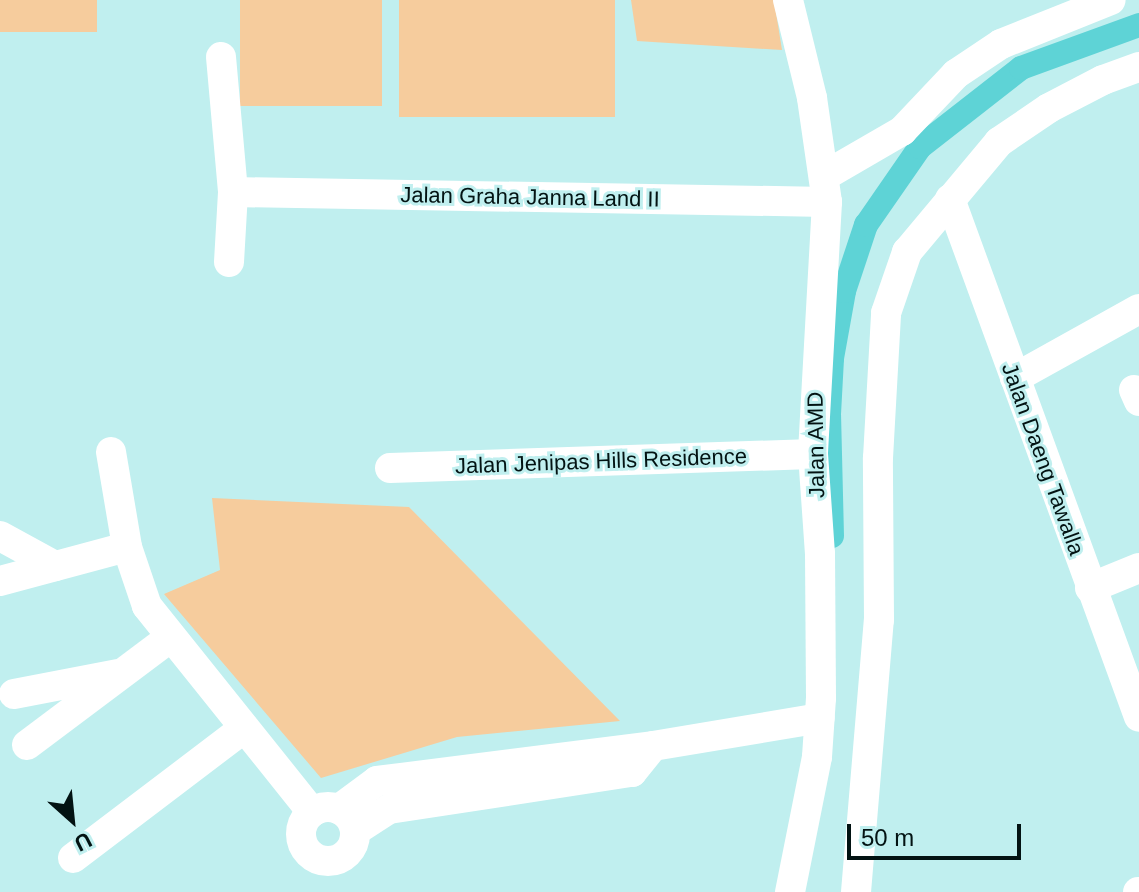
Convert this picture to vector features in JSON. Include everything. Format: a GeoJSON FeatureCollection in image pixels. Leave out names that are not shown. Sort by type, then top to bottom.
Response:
{"type":"FeatureCollection","features":[{"type":"Feature","properties":{"kind":"street","name":"Jalan AMD"},"geometry":{"type":"LineString","coordinates":[[788,0],[812,98],[826,189],[813,454],[820,554],[820,718],[804,832],[790,892]]}},
{"type":"Feature","properties":{"kind":"street"},"geometry":{"type":"LineString","coordinates":[[826,189],[902,131],[956,74],[1001,44],[1111,0]]}},
{"type":"Feature","properties":{"kind":"street"},"geometry":{"type":"LineString","coordinates":[[221,57],[233,192],[229,262]]}},
{"type":"Feature","properties":{"kind":"street"},"geometry":{"type":"LineString","coordinates":[[859,892],[879,620],[878,458],[886,313],[907,252],[999,142],[1062,101],[1139,67]]}},
{"type":"Feature","properties":{"kind":"street","name":"Jalan Graha Janna Land II"},"geometry":{"type":"LineString","coordinates":[[233,192],[826,189]]}},
{"type":"Feature","properties":{"kind":"street","name":"Jalan Daeng Tawalla"},"geometry":{"type":"LineString","coordinates":[[950,199],[1139,717]]}},
{"type":"Feature","properties":{"kind":"street"},"geometry":{"type":"LineString","coordinates":[[1015,378],[1139,309]]}},
{"type":"Feature","properties":{"kind":"street"},"geometry":{"type":"LineString","coordinates":[[111,452],[127,547],[147,606],[244,728],[335,818],[377,781],[653,746],[820,718]]}},
{"type":"Feature","properties":{"kind":"street","name":"Jalan Jenipas Hills Residence"},"geometry":{"type":"LineString","coordinates":[[390,468],[813,454]]}},
{"type":"Feature","properties":{"kind":"street"},"geometry":{"type":"LineString","coordinates":[[0,528],[2,581],[127,547]]}},
{"type":"Feature","properties":{"kind":"street"},"geometry":{"type":"LineString","coordinates":[[0,536],[55,566]]}},
{"type":"Feature","properties":{"kind":"street"},"geometry":{"type":"LineString","coordinates":[[1090,588],[1139,568]]}},
{"type":"Feature","properties":{"kind":"street"},"geometry":{"type":"LineString","coordinates":[[27,745],[171,637]]}},
{"type":"Feature","properties":{"kind":"street"},"geometry":{"type":"LineString","coordinates":[[14,694],[123,673]]}},
{"type":"Feature","properties":{"kind":"street"},"geometry":{"type":"LineString","coordinates":[[73,858],[244,728]]}},
{"type":"Feature","properties":{"kind":"shaded area"},"geometry":{"type":"Polygon","coordinates":[[[0,0],[97,0],[97,32],[0,32],[0,0]]]}},
{"type":"Feature","properties":{"kind":"shaded area"},"geometry":{"type":"Polygon","coordinates":[[[240,0],[382,0],[382,106],[240,106],[240,0]]]}},
{"type":"Feature","properties":{"kind":"shaded area"},"geometry":{"type":"Polygon","coordinates":[[[399,0],[615,0],[615,117],[399,117],[399,0]]]}},
{"type":"Feature","properties":{"kind":"shaded area"},"geometry":{"type":"Polygon","coordinates":[[[631,0],[774,0],[782,50],[637,41],[631,0]]]}},
{"type":"Feature","properties":{"kind":"shaded area"},"geometry":{"type":"Polygon","coordinates":[[[212,498],[409,507],[620,721],[457,737],[321,778],[164,594],[220,570],[212,498]]]}},
{"type":"Feature","properties":{"kind":"waterway"},"geometry":{"type":"LineString","coordinates":[[832,536],[829,414],[832,358],[844,291],[866,225],[920,147],[1021,68],[1139,25]]}}]}
